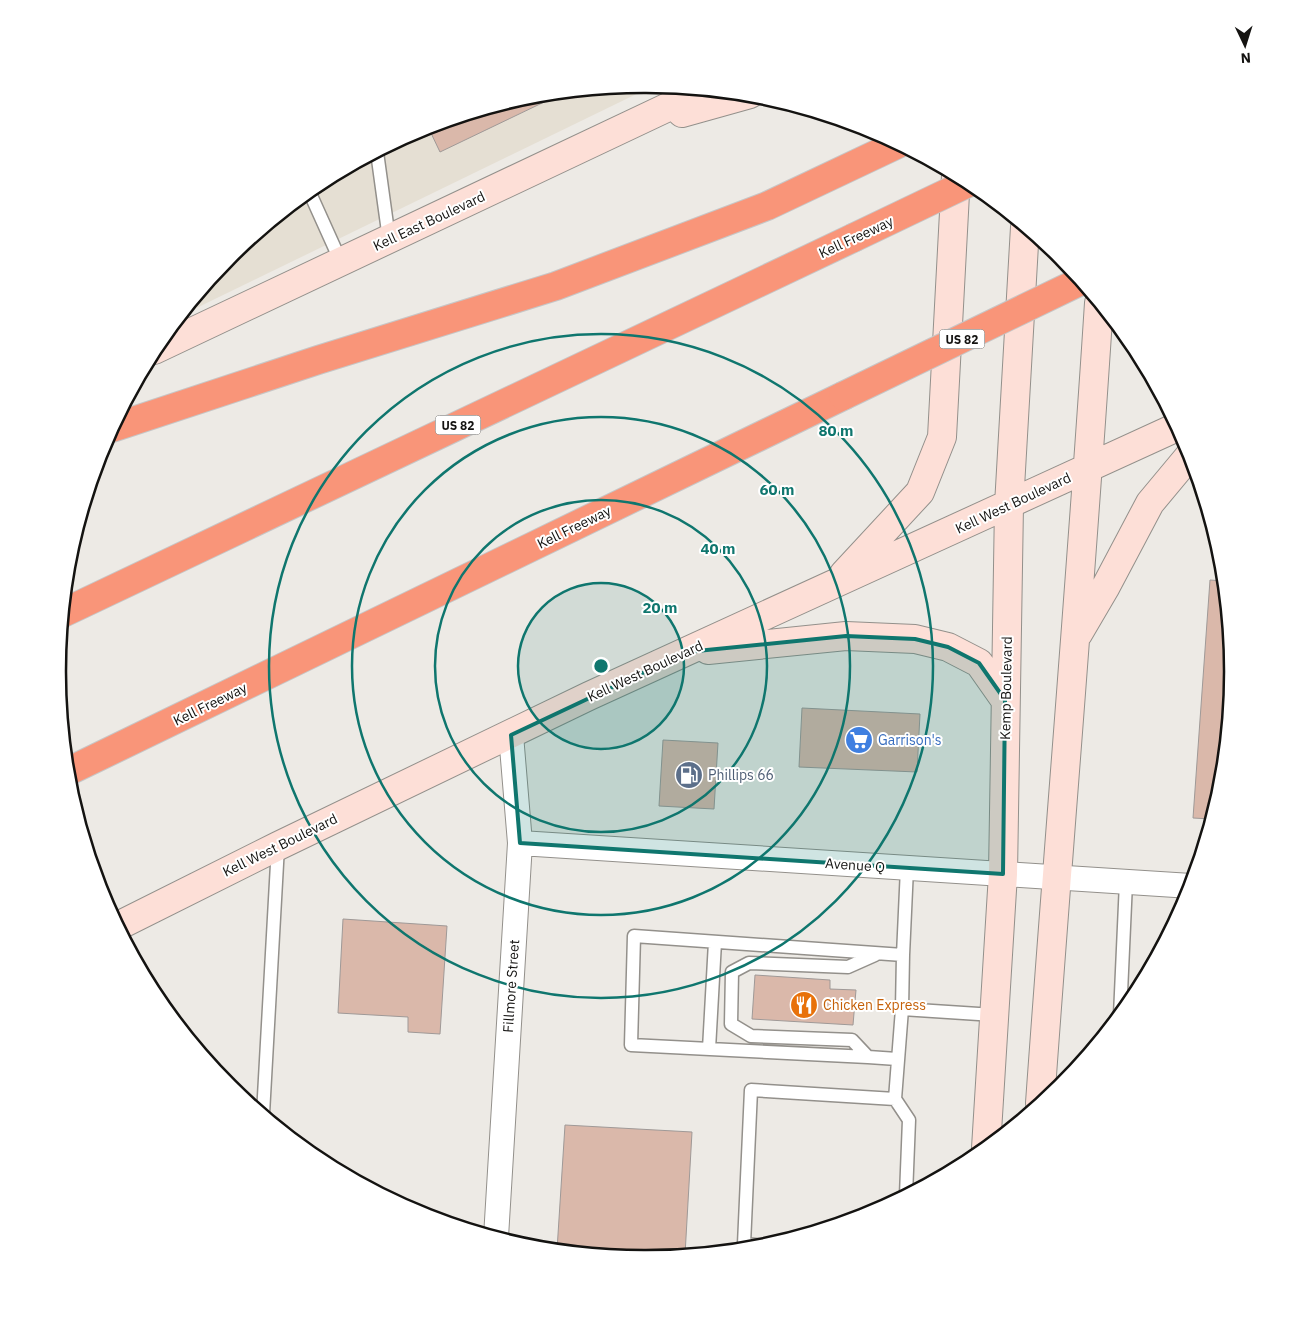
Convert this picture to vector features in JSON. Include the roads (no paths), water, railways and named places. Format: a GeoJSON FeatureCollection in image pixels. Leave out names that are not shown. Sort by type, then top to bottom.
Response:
{"type":"FeatureCollection","features":[{"type":"Feature","properties":{"kind":"highway"},"geometry":{"type":"LineString","coordinates":[[122,425],[318,360],[556,286],[767,206],[890,147]]}},
{"type":"Feature","properties":{"kind":"highway","name":"Kell Freeway"},"geometry":{"type":"LineString","coordinates":[[70,610],[961,186]]}},
{"type":"Feature","properties":{"kind":"highway","name":"Kell Freeway"},"geometry":{"type":"LineString","coordinates":[[74,768],[1075,284]]}},
{"type":"Feature","properties":{"kind":"main road","name":"Kell East Boulevard"},"geometry":{"type":"LineString","coordinates":[[169,343],[693,95]]}},
{"type":"Feature","properties":{"kind":"main road"},"geometry":{"type":"LineString","coordinates":[[617,131],[730,99]]}},
{"type":"Feature","properties":{"kind":"main road"},"geometry":{"type":"LineString","coordinates":[[835,584],[920,492],[942,437],[956,183]]}},
{"type":"Feature","properties":{"kind":"main road","name":"Kemp Boulevard"},"geometry":{"type":"LineString","coordinates":[[987,1139],[1002,874],[1009,505],[1025,234]]}},
{"type":"Feature","properties":{"kind":"main road"},"geometry":{"type":"LineString","coordinates":[[1041,1094],[1088,468],[1097,311]]}},
{"type":"Feature","properties":{"kind":"main road","name":"Kell West Boulevard"},"geometry":{"type":"LineString","coordinates":[[124,923],[278,846],[589,696],[1171,430]]}},
{"type":"Feature","properties":{"kind":"main road"},"geometry":{"type":"LineString","coordinates":[[1075,640],[1150,503],[1184,462]]}},
{"type":"Feature","properties":{"kind":"main road"},"geometry":{"type":"LineString","coordinates":[[687,652],[846,636],[914,639],[948,647],[978,663],[1005,700]]}},
{"type":"Feature","properties":{"kind":"street","name":"Fillmore Street"},"geometry":{"type":"LineString","coordinates":[[496,1231],[520,843],[511,735]]}},
{"type":"Feature","properties":{"kind":"street","name":"Avenue Q"},"geometry":{"type":"LineString","coordinates":[[520,843],[1183,885]]}},
{"type":"Feature","properties":{"kind":"lane"},"geometry":{"type":"LineString","coordinates":[[378,158],[389,240]]}},
{"type":"Feature","properties":{"kind":"lane"},"geometry":{"type":"LineString","coordinates":[[312,198],[341,262]]}},
{"type":"Feature","properties":{"kind":"lane"},"geometry":{"type":"LineString","coordinates":[[263,1107],[278,846]]}},
{"type":"Feature","properties":{"kind":"lane"},"geometry":{"type":"LineString","coordinates":[[906,1188],[909,1120],[895,1100],[902,1009],[908,868]]}},
{"type":"Feature","properties":{"kind":"lane"},"geometry":{"type":"LineString","coordinates":[[1121,1001],[1126,882]]}},
{"type":"Feature","properties":{"kind":"lane"},"geometry":{"type":"LineString","coordinates":[[897,1059],[631,1045],[634,936],[903,956]]}},
{"type":"Feature","properties":{"kind":"lane"},"geometry":{"type":"LineString","coordinates":[[708,1049],[715,942]]}},
{"type":"Feature","properties":{"kind":"lane"},"geometry":{"type":"LineString","coordinates":[[868,1057],[852,1040],[751,1036],[731,1024],[732,972],[749,963],[848,967],[877,954]]}},
{"type":"Feature","properties":{"kind":"lane"},"geometry":{"type":"LineString","coordinates":[[902,1009],[994,1015]]}},
{"type":"Feature","properties":{"kind":"lane"},"geometry":{"type":"LineString","coordinates":[[744,1241],[751,1090],[895,1100]]}},
{"type":"Feature","properties":{"kind":"place","name":"Garrison's"},"geometry":{"type":"Point","coordinates":[859,740]}},
{"type":"Feature","properties":{"kind":"place","name":"Phillips 66"},"geometry":{"type":"Point","coordinates":[689,775]}},
{"type":"Feature","properties":{"kind":"place","name":"Chicken Express"},"geometry":{"type":"Point","coordinates":[804,1005]}}]}
